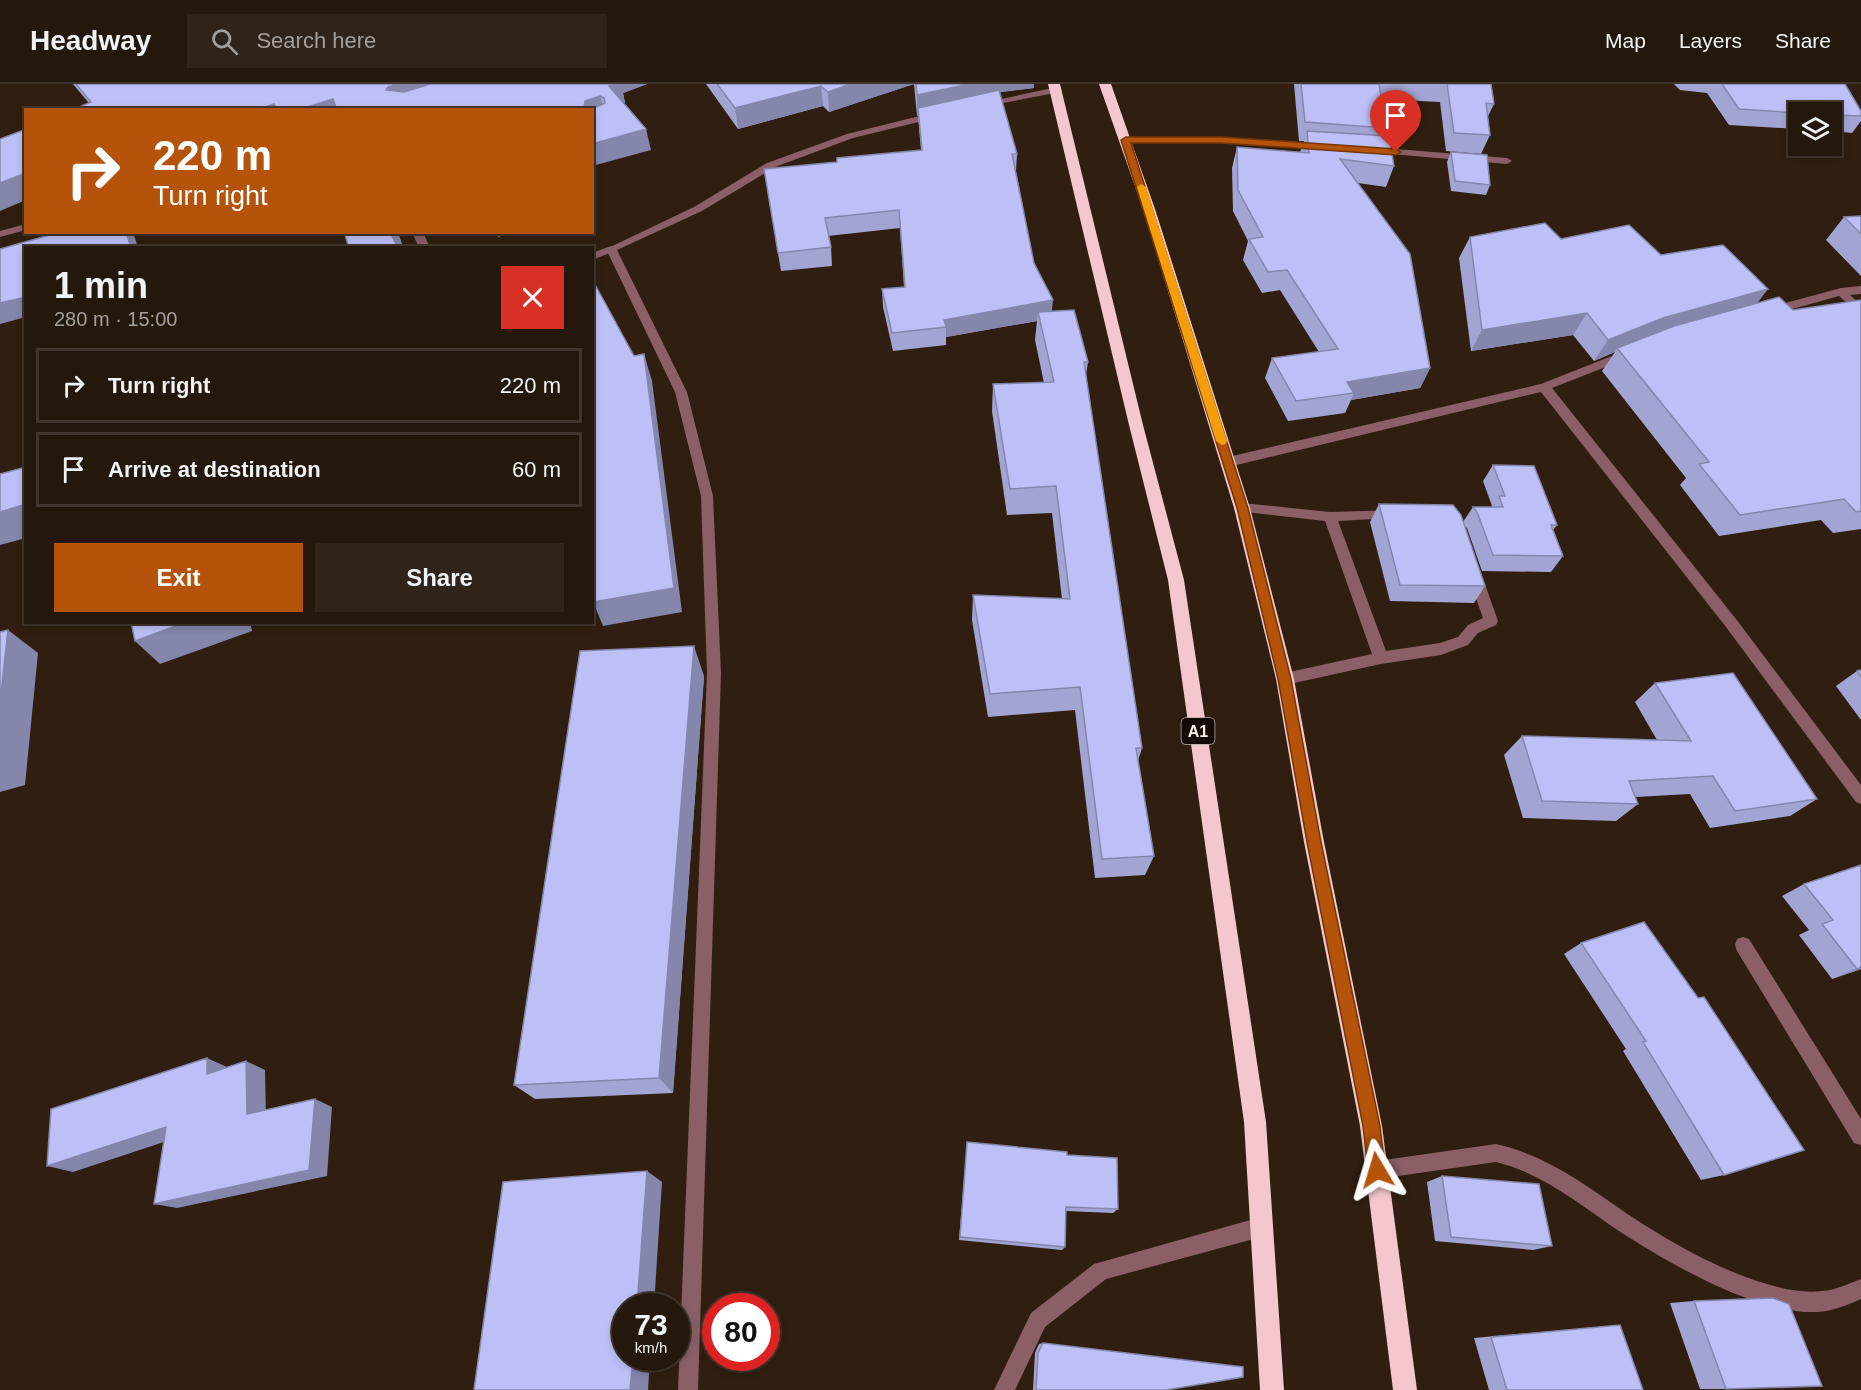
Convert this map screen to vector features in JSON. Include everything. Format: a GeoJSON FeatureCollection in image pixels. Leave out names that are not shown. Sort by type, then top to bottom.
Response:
{"type":"FeatureCollection","features":[{"type":"Feature","properties":{"kind":"highway"},"geometry":{"type":"LineString","coordinates":[[1105,84],[1126,140],[1242,508],[1285,679],[1314,842],[1371,1126],[1406,1390]]}},
{"type":"Feature","properties":{"kind":"highway","name":"A1"},"geometry":{"type":"LineString","coordinates":[[1055,87],[1138,434],[1176,580],[1255,1122],[1272,1390]]}},
{"type":"Feature","properties":{"kind":"street"},"geometry":{"type":"LineString","coordinates":[[594,256],[698,209],[771,165],[850,136],[1055,87]]}},
{"type":"Feature","properties":{"kind":"street"},"geometry":{"type":"LineString","coordinates":[[1126,140],[1222,140],[1332,147]]}},
{"type":"Feature","properties":{"kind":"street"},"geometry":{"type":"LineString","coordinates":[[1355,148],[1507,161]]}},
{"type":"Feature","properties":{"kind":"street"},"geometry":{"type":"LineString","coordinates":[[0,234],[24,228]]}},
{"type":"Feature","properties":{"kind":"street"},"geometry":{"type":"LineString","coordinates":[[610,249],[681,392],[707,496],[714,673],[688,1390]]}},
{"type":"Feature","properties":{"kind":"street"},"geometry":{"type":"LineString","coordinates":[[1764,313],[1841,292],[1861,290]]}},
{"type":"Feature","properties":{"kind":"street"},"geometry":{"type":"LineString","coordinates":[[1841,292],[1861,311]]}},
{"type":"Feature","properties":{"kind":"street"},"geometry":{"type":"LineString","coordinates":[[1228,462],[1544,387],[1642,348]]}},
{"type":"Feature","properties":{"kind":"street"},"geometry":{"type":"LineString","coordinates":[[1544,387],[1731,623],[1861,797]]}},
{"type":"Feature","properties":{"kind":"street"},"geometry":{"type":"LineString","coordinates":[[1242,508],[1330,517],[1404,512]]}},
{"type":"Feature","properties":{"kind":"street"},"geometry":{"type":"LineString","coordinates":[[1330,517],[1382,658]]}},
{"type":"Feature","properties":{"kind":"street"},"geometry":{"type":"LineString","coordinates":[[1285,679],[1382,658],[1441,649],[1463,641],[1473,629],[1491,621],[1469,560]]}},
{"type":"Feature","properties":{"kind":"street"},"geometry":{"type":"LineString","coordinates":[[1743,945],[1861,1136]]}},
{"type":"Feature","properties":{"kind":"street"},"geometry":{"type":"LineString","coordinates":[[1377,1170],[1496,1152],[1512,1155],[1575,1187],[1628,1226],[1661,1245],[1757,1291],[1778,1297],[1815,1302],[1832,1300],[1861,1289]]}},
{"type":"Feature","properties":{"kind":"street"},"geometry":{"type":"LineString","coordinates":[[1004,1390],[1038,1320],[1101,1271],[1261,1227]]}},
{"type":"Feature","properties":{"kind":"building"},"geometry":{"type":"Polygon","coordinates":[[[76,84],[399,84],[388,87],[386,90],[404,92],[430,84],[615,84],[609,86],[646,129],[594,143],[594,108],[605,103],[604,98],[600,96],[585,101],[584,108],[336,108],[333,99],[304,108],[277,108],[274,104],[263,108],[77,108],[91,102],[76,84]]]}},
{"type":"Feature","properties":{"kind":"building"},"geometry":{"type":"Polygon","coordinates":[[[717,84],[851,84],[828,92],[821,86],[735,108],[717,84]]]}},
{"type":"Feature","properties":{"kind":"building"},"geometry":{"type":"Polygon","coordinates":[[[916,84],[969,84],[917,95],[916,84]]]}},
{"type":"Feature","properties":{"kind":"building"},"geometry":{"type":"Polygon","coordinates":[[[1301,84],[1379,84],[1386,128],[1305,122],[1301,84]]]}},
{"type":"Feature","properties":{"kind":"building"},"geometry":{"type":"Polygon","coordinates":[[[1447,84],[1491,84],[1494,104],[1486,103],[1490,135],[1454,133],[1447,84]]]}},
{"type":"Feature","properties":{"kind":"building"},"geometry":{"type":"Polygon","coordinates":[[[1722,84],[1845,84],[1861,111],[1861,116],[1842,115],[1842,102],[1788,102],[1788,112],[1739,109],[1722,84]]]}},
{"type":"Feature","properties":{"kind":"building"},"geometry":{"type":"Polygon","coordinates":[[[999,90],[1017,154],[1012,154],[1034,263],[1053,300],[944,320],[946,327],[892,333],[882,289],[905,287],[899,210],[825,218],[831,247],[778,253],[764,169],[837,162],[837,158],[922,150],[918,108],[999,90]]]}},
{"type":"Feature","properties":{"kind":"building"},"geometry":{"type":"Polygon","coordinates":[[[24,130],[24,174],[0,183],[0,139],[24,130]]]}},
{"type":"Feature","properties":{"kind":"building"},"geometry":{"type":"Polygon","coordinates":[[[1307,131],[1389,136],[1394,166],[1340,159],[1410,254],[1430,368],[1347,382],[1354,393],[1296,401],[1272,358],[1338,349],[1287,270],[1268,272],[1249,239],[1263,237],[1238,190],[1237,147],[1309,153],[1307,131]]]}},
{"type":"Feature","properties":{"kind":"building"},"geometry":{"type":"Polygon","coordinates":[[[1451,152],[1487,155],[1490,185],[1455,181],[1451,152]]]}},
{"type":"Feature","properties":{"kind":"building"},"geometry":{"type":"Polygon","coordinates":[[[1861,216],[1861,234],[1844,217],[1861,216]]]}},
{"type":"Feature","properties":{"kind":"building"},"geometry":{"type":"Polygon","coordinates":[[[1545,223],[1561,239],[1629,225],[1661,255],[1723,245],[1768,289],[1663,318],[1608,340],[1587,313],[1482,330],[1470,237],[1545,223]]]}},
{"type":"Feature","properties":{"kind":"building"},"geometry":{"type":"Polygon","coordinates":[[[53,234],[127,234],[130,246],[24,246],[24,297],[0,303],[0,249],[53,234]]]}},
{"type":"Feature","properties":{"kind":"building"},"geometry":{"type":"Polygon","coordinates":[[[345,234],[391,234],[397,246],[348,246],[345,234]]]}},
{"type":"Feature","properties":{"kind":"building"},"geometry":{"type":"Polygon","coordinates":[[[594,283],[634,356],[644,354],[674,588],[594,602],[594,283]]]}},
{"type":"Feature","properties":{"kind":"building"},"geometry":{"type":"Polygon","coordinates":[[[1779,297],[1793,310],[1861,300],[1861,511],[1856,512],[1844,499],[1740,515],[1699,464],[1709,462],[1617,348],[1674,326],[1779,297]]]}},
{"type":"Feature","properties":{"kind":"building"},"geometry":{"type":"Polygon","coordinates":[[[1074,310],[1088,362],[1084,362],[1142,748],[1136,748],[1154,856],[1102,859],[1080,687],[990,694],[973,595],[1070,599],[1056,486],[1010,489],[993,384],[1054,382],[1038,312],[1074,310]]]}},
{"type":"Feature","properties":{"kind":"building"},"geometry":{"type":"Polygon","coordinates":[[[1493,465],[1534,466],[1557,525],[1551,525],[1563,556],[1493,555],[1473,507],[1503,507],[1499,496],[1505,496],[1493,465]]]}},
{"type":"Feature","properties":{"kind":"building"},"geometry":{"type":"Polygon","coordinates":[[[24,468],[24,505],[0,512],[0,474],[24,468]]]}},
{"type":"Feature","properties":{"kind":"building"},"geometry":{"type":"Polygon","coordinates":[[[1379,504],[1453,505],[1461,515],[1485,586],[1400,585],[1379,504]]]}},
{"type":"Feature","properties":{"kind":"building"},"geometry":{"type":"Polygon","coordinates":[[[131,624],[182,624],[135,641],[131,624]]]}},
{"type":"Feature","properties":{"kind":"building"},"geometry":{"type":"Polygon","coordinates":[[[8,630],[0,703],[0,632],[8,630]]]}},
{"type":"Feature","properties":{"kind":"building"},"geometry":{"type":"Polygon","coordinates":[[[694,646],[659,1078],[514,1085],[580,651],[694,646]]]}},
{"type":"Feature","properties":{"kind":"building"},"geometry":{"type":"Polygon","coordinates":[[[1733,673],[1817,799],[1735,811],[1713,776],[1629,781],[1638,804],[1542,801],[1522,736],[1691,741],[1655,683],[1733,673]]]}},
{"type":"Feature","properties":{"kind":"building"},"geometry":{"type":"Polygon","coordinates":[[[1861,865],[1861,967],[1857,969],[1822,924],[1833,920],[1804,884],[1861,865]]]}},
{"type":"Feature","properties":{"kind":"building"},"geometry":{"type":"Polygon","coordinates":[[[1644,922],[1698,998],[1704,997],[1804,1150],[1724,1175],[1643,1042],[1646,1041],[1581,943],[1644,922]]]}},
{"type":"Feature","properties":{"kind":"building"},"geometry":{"type":"Polygon","coordinates":[[[207,1058],[207,1074],[246,1061],[247,1114],[315,1099],[309,1170],[154,1204],[166,1127],[47,1166],[51,1109],[207,1058]]]}},
{"type":"Feature","properties":{"kind":"building"},"geometry":{"type":"Polygon","coordinates":[[[967,1142],[1067,1152],[1067,1155],[1117,1158],[1118,1209],[1066,1207],[1065,1247],[960,1237],[967,1142]]]}},
{"type":"Feature","properties":{"kind":"building"},"geometry":{"type":"Polygon","coordinates":[[[647,1171],[638,1293],[612,1293],[612,1371],[632,1371],[630,1390],[474,1390],[503,1182],[647,1171]]]}},
{"type":"Feature","properties":{"kind":"building"},"geometry":{"type":"Polygon","coordinates":[[[1442,1176],[1539,1184],[1552,1246],[1451,1237],[1442,1176]]]}},
{"type":"Feature","properties":{"kind":"building"},"geometry":{"type":"Polygon","coordinates":[[[1773,1298],[1789,1304],[1822,1386],[1726,1389],[1694,1301],[1773,1298]]]}},
{"type":"Feature","properties":{"kind":"building"},"geometry":{"type":"Polygon","coordinates":[[[1620,1325],[1643,1390],[1507,1390],[1491,1337],[1620,1325]]]}},
{"type":"Feature","properties":{"kind":"building"},"geometry":{"type":"Polygon","coordinates":[[[1043,1343],[1243,1367],[1243,1377],[1166,1390],[1036,1390],[1038,1353],[1043,1343]]]}},
{"type":"Feature","properties":{"kind":"slow traffic"},"geometry":{"type":"LineString","coordinates":[[1141,187],[1222,441]]}},
{"type":"Feature","properties":{"kind":"route"},"geometry":{"type":"LineString","coordinates":[[1377,1170],[1371,1126],[1314,842],[1285,679],[1242,508],[1126,140],[1222,140],[1396,152]]}}]}
